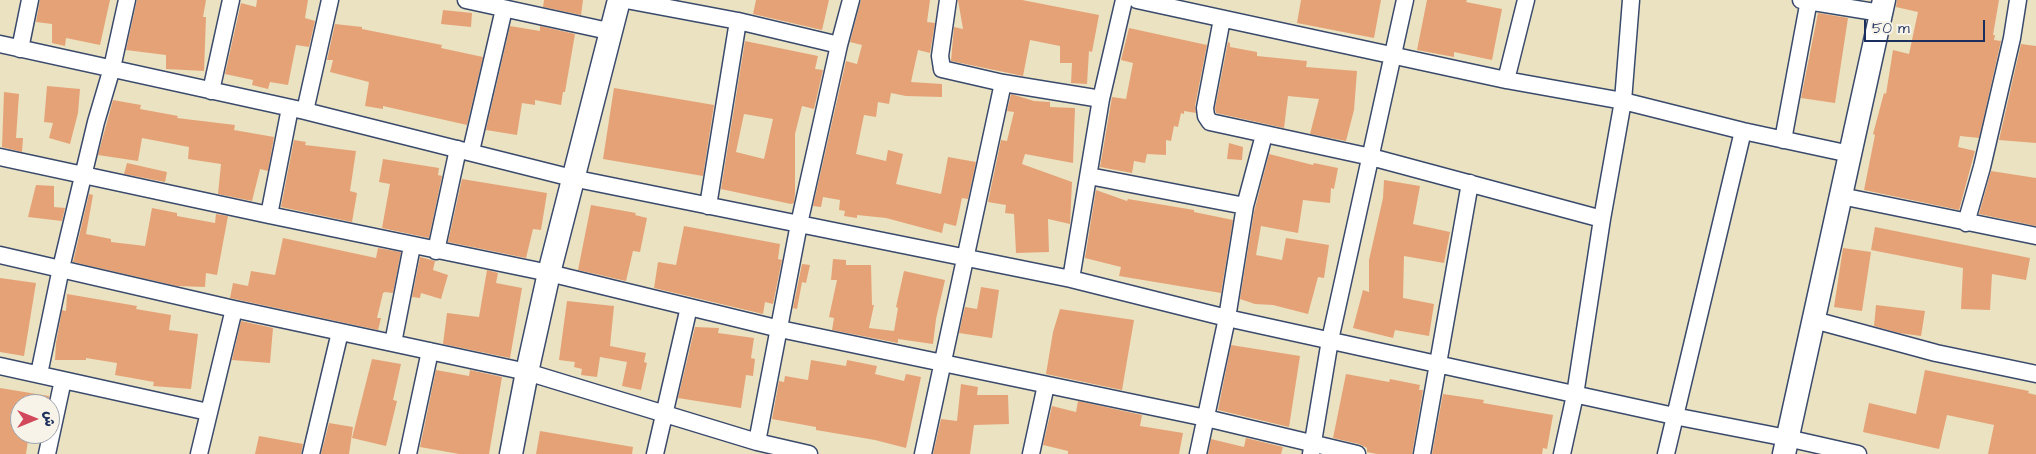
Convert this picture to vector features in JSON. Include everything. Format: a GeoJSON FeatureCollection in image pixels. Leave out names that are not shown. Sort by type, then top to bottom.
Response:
{"type":"FeatureCollection","features":[{"type":"Feature","properties":{"kind":"street"},"geometry":{"type":"LineString","coordinates":[[20,49],[30,0]]}},
{"type":"Feature","properties":{"kind":"street"},"geometry":{"type":"LineString","coordinates":[[39,374],[61,268],[112,68],[127,0]]}},
{"type":"Feature","properties":{"kind":"street"},"geometry":{"type":"LineString","coordinates":[[211,91],[231,0]]}},
{"type":"Feature","properties":{"kind":"street"},"geometry":{"type":"LineString","coordinates":[[269,215],[297,110],[330,0]]}},
{"type":"Feature","properties":{"kind":"street"},"geometry":{"type":"LineString","coordinates":[[466,0],[613,32]]}},
{"type":"Feature","properties":{"kind":"street"},"geometry":{"type":"LineString","coordinates":[[512,454],[526,372],[549,273],[572,178],[613,32],[619,0]]}},
{"type":"Feature","properties":{"kind":"street"},"geometry":{"type":"LineString","coordinates":[[626,0],[738,21],[839,45]]}},
{"type":"Feature","properties":{"kind":"street"},"geometry":{"type":"LineString","coordinates":[[757,442],[800,224],[839,45],[851,0]]}},
{"type":"Feature","properties":{"kind":"street"},"geometry":{"type":"LineString","coordinates":[[948,0],[940,56],[942,69],[1003,83],[1101,99]]}},
{"type":"Feature","properties":{"kind":"street"},"geometry":{"type":"LineString","coordinates":[[1071,279],[1101,99],[1124,0]]}},
{"type":"Feature","properties":{"kind":"street"},"geometry":{"type":"LineString","coordinates":[[1137,0],[1187,6],[1222,19],[1506,80],[1623,101],[1743,131],[1850,154]]}},
{"type":"Feature","properties":{"kind":"street"},"geometry":{"type":"LineString","coordinates":[[1312,449],[1330,340],[1404,0]]}},
{"type":"Feature","properties":{"kind":"street"},"geometry":{"type":"LineString","coordinates":[[1506,80],[1526,0]]}},
{"type":"Feature","properties":{"kind":"street"},"geometry":{"type":"LineString","coordinates":[[1562,454],[1575,395],[1602,219],[1623,101],[1631,0]]}},
{"type":"Feature","properties":{"kind":"street"},"geometry":{"type":"LineString","coordinates":[[1783,140],[1806,0],[1883,6],[1785,446]]}},
{"type":"Feature","properties":{"kind":"street"},"geometry":{"type":"LineString","coordinates":[[1966,223],[1986,152],[2012,38],[2018,0]]}},
{"type":"Feature","properties":{"kind":"street"},"geometry":{"type":"LineString","coordinates":[[436,250],[504,8]]}},
{"type":"Feature","properties":{"kind":"street"},"geometry":{"type":"LineString","coordinates":[[1222,19],[1205,108],[1206,116],[1210,122],[1371,157],[1602,219]]}},
{"type":"Feature","properties":{"kind":"street"},"geometry":{"type":"LineString","coordinates":[[708,206],[738,21]]}},
{"type":"Feature","properties":{"kind":"street"},"geometry":{"type":"LineString","coordinates":[[0,44],[297,110],[572,178],[1071,279],[1227,318],[1674,416],[1785,446],[1858,454]]}},
{"type":"Feature","properties":{"kind":"street"},"geometry":{"type":"LineString","coordinates":[[923,454],[1003,83]]}},
{"type":"Feature","properties":{"kind":"street"},"geometry":{"type":"LineString","coordinates":[[1666,454],[1743,131]]}},
{"type":"Feature","properties":{"kind":"street"},"geometry":{"type":"LineString","coordinates":[[1198,454],[1227,318],[1245,206],[1264,135]]}},
{"type":"Feature","properties":{"kind":"street"},"geometry":{"type":"LineString","coordinates":[[0,157],[412,246],[549,273],[780,329],[1206,418],[1312,449],[1357,454]]}},
{"type":"Feature","properties":{"kind":"street"},"geometry":{"type":"LineString","coordinates":[[1089,176],[1245,206]]}},
{"type":"Feature","properties":{"kind":"street"},"geometry":{"type":"LineString","coordinates":[[1422,454],[1470,184]]}},
{"type":"Feature","properties":{"kind":"street"},"geometry":{"type":"LineString","coordinates":[[1841,196],[2036,236]]}},
{"type":"Feature","properties":{"kind":"street"},"geometry":{"type":"LineString","coordinates":[[393,343],[412,246]]}},
{"type":"Feature","properties":{"kind":"street"},"geometry":{"type":"LineString","coordinates":[[0,255],[234,309],[526,372],[757,442],[809,454]]}},
{"type":"Feature","properties":{"kind":"street"},"geometry":{"type":"LineString","coordinates":[[655,454],[689,307]]}},
{"type":"Feature","properties":{"kind":"street"},"geometry":{"type":"LineString","coordinates":[[199,454],[234,309]]}},
{"type":"Feature","properties":{"kind":"street"},"geometry":{"type":"LineString","coordinates":[[1814,320],[1936,353],[2036,374]]}},
{"type":"Feature","properties":{"kind":"street"},"geometry":{"type":"LineString","coordinates":[[311,454],[340,332]]}},
{"type":"Feature","properties":{"kind":"street"},"geometry":{"type":"LineString","coordinates":[[408,454],[430,351]]}},
{"type":"Feature","properties":{"kind":"street"},"geometry":{"type":"LineString","coordinates":[[0,366],[208,412]]}},
{"type":"Feature","properties":{"kind":"street"},"geometry":{"type":"LineString","coordinates":[[47,454],[63,380]]}},
{"type":"Feature","properties":{"kind":"street"},"geometry":{"type":"LineString","coordinates":[[1031,454],[1046,385]]}},
{"type":"Feature","properties":{"kind":"building"},"geometry":{"type":"Polygon","coordinates":[[[40,0],[110,0],[100,45],[66,38],[65,46],[52,43],[52,24],[36,22],[40,0]]]}},
{"type":"Feature","properties":{"kind":"building"},"geometry":{"type":"Polygon","coordinates":[[[137,0],[206,0],[203,17],[206,17],[204,71],[166,69],[166,55],[126,50],[137,0]]]}},
{"type":"Feature","properties":{"kind":"building"},"geometry":{"type":"Polygon","coordinates":[[[257,0],[308,0],[305,18],[315,21],[309,47],[296,45],[288,85],[270,82],[268,89],[252,85],[253,80],[225,74],[241,3],[256,7],[257,0]]]}},
{"type":"Feature","properties":{"kind":"building"},"geometry":{"type":"Polygon","coordinates":[[[544,0],[583,0],[581,15],[543,7],[544,0]]]}},
{"type":"Feature","properties":{"kind":"building"},"geometry":{"type":"Polygon","coordinates":[[[756,0],[829,0],[822,30],[753,14],[756,0]]]}},
{"type":"Feature","properties":{"kind":"building"},"geometry":{"type":"Polygon","coordinates":[[[861,0],[930,0],[927,22],[935,23],[930,53],[918,50],[911,82],[942,84],[942,97],[906,96],[891,93],[889,104],[878,102],[876,117],[864,115],[856,154],[886,161],[888,150],[903,154],[896,184],[941,194],[948,157],[976,162],[968,199],[962,198],[956,226],[944,223],[942,233],[886,218],[857,215],[857,218],[844,216],[845,211],[839,210],[840,200],[823,197],[821,207],[813,206],[846,61],[857,64],[862,45],[850,42],[861,0]]]}},
{"type":"Feature","properties":{"kind":"building"},"geometry":{"type":"Polygon","coordinates":[[[958,0],[1022,0],[1099,15],[1092,52],[1089,51],[1087,84],[1071,83],[1072,63],[1060,63],[1060,46],[1030,40],[1023,76],[951,61],[954,27],[963,29],[958,0]]]}},
{"type":"Feature","properties":{"kind":"building"},"geometry":{"type":"Polygon","coordinates":[[[1301,0],[1381,0],[1374,38],[1297,23],[1301,0]]]}},
{"type":"Feature","properties":{"kind":"building"},"geometry":{"type":"Polygon","coordinates":[[[1427,0],[1467,0],[1466,2],[1502,9],[1492,60],[1454,52],[1454,57],[1417,50],[1427,0]]]}},
{"type":"Feature","properties":{"kind":"building"},"geometry":{"type":"Polygon","coordinates":[[[1897,0],[1999,0],[1993,35],[1995,35],[1994,40],[2001,41],[1979,138],[1960,136],[1958,147],[1975,151],[1959,210],[1864,190],[1875,135],[1873,134],[1884,93],[1886,94],[1893,50],[1909,54],[1918,12],[1896,7],[1897,0]]]}},
{"type":"Feature","properties":{"kind":"building"},"geometry":{"type":"Polygon","coordinates":[[[443,10],[472,13],[471,27],[441,24],[443,10]]]}},
{"type":"Feature","properties":{"kind":"building"},"geometry":{"type":"Polygon","coordinates":[[[1818,13],[1848,18],[1835,103],[1801,98],[1818,13]]]}},
{"type":"Feature","properties":{"kind":"building"},"geometry":{"type":"Polygon","coordinates":[[[335,24],[362,27],[362,29],[442,45],[441,48],[483,57],[467,125],[383,106],[383,109],[365,106],[369,82],[330,72],[333,60],[327,60],[335,24]]]}},
{"type":"Feature","properties":{"kind":"building"},"geometry":{"type":"Polygon","coordinates":[[[510,26],[540,31],[540,26],[575,34],[561,105],[535,100],[535,105],[522,103],[517,135],[486,130],[510,26]]]}},
{"type":"Feature","properties":{"kind":"building"},"geometry":{"type":"Polygon","coordinates":[[[1129,28],[1207,45],[1195,106],[1196,113],[1184,111],[1184,114],[1181,113],[1178,127],[1174,126],[1171,141],[1166,140],[1166,155],[1147,154],[1145,163],[1134,161],[1132,173],[1100,167],[1112,97],[1126,99],[1133,63],[1121,60],[1129,28]]]}},
{"type":"Feature","properties":{"kind":"building"},"geometry":{"type":"Polygon","coordinates":[[[745,41],[818,56],[815,69],[823,70],[814,109],[802,106],[795,134],[794,203],[791,204],[721,189],[745,41]],[[744,114],[736,152],[764,159],[773,119],[744,114]]]}},
{"type":"Feature","properties":{"kind":"building"},"geometry":{"type":"Polygon","coordinates":[[[1228,42],[1230,47],[1257,52],[1257,56],[1307,61],[1306,67],[1357,71],[1354,110],[1346,141],[1310,134],[1319,99],[1288,96],[1284,128],[1216,113],[1215,108],[1228,42]]]}},
{"type":"Feature","properties":{"kind":"building"},"geometry":{"type":"Polygon","coordinates":[[[2021,44],[2036,46],[2036,143],[1999,140],[2021,44]]]}},
{"type":"Feature","properties":{"kind":"building"},"geometry":{"type":"Polygon","coordinates":[[[47,86],[80,89],[78,113],[70,144],[49,138],[53,123],[44,122],[47,86]]]}},
{"type":"Feature","properties":{"kind":"building"},"geometry":{"type":"Polygon","coordinates":[[[614,88],[714,105],[703,176],[603,159],[614,88]]]}},
{"type":"Feature","properties":{"kind":"building"},"geometry":{"type":"Polygon","coordinates":[[[4,92],[19,94],[16,138],[23,138],[22,152],[2,147],[4,92]]]}},
{"type":"Feature","properties":{"kind":"building"},"geometry":{"type":"Polygon","coordinates":[[[1011,94],[1034,101],[1050,102],[1050,107],[1075,108],[1073,163],[1025,154],[1022,164],[1072,182],[1070,224],[1048,219],[1049,252],[1016,253],[1014,214],[1005,213],[1006,205],[988,202],[1001,140],[1007,141],[1014,112],[1007,111],[1011,94]]]}},
{"type":"Feature","properties":{"kind":"building"},"geometry":{"type":"Polygon","coordinates":[[[113,100],[141,105],[140,109],[178,116],[177,118],[235,125],[234,130],[274,137],[268,171],[260,169],[252,201],[218,194],[221,164],[188,159],[189,147],[142,138],[138,161],[98,155],[113,100]]]}},
{"type":"Feature","properties":{"kind":"building"},"geometry":{"type":"Polygon","coordinates":[[[294,140],[306,142],[305,145],[356,151],[350,191],[357,193],[352,222],[281,207],[294,140]]]}},
{"type":"Feature","properties":{"kind":"building"},"geometry":{"type":"Polygon","coordinates":[[[1229,143],[1243,147],[1242,160],[1227,159],[1229,143]]]}},
{"type":"Feature","properties":{"kind":"building"},"geometry":{"type":"Polygon","coordinates":[[[1269,154],[1313,165],[1314,163],[1338,168],[1334,189],[1331,188],[1330,203],[1303,200],[1298,233],[1261,226],[1256,255],[1282,260],[1286,238],[1329,245],[1324,278],[1318,277],[1308,314],[1273,305],[1255,304],[1240,299],[1254,212],[1269,154]]]}},
{"type":"Feature","properties":{"kind":"building"},"geometry":{"type":"Polygon","coordinates":[[[383,159],[439,168],[438,175],[442,176],[429,238],[382,228],[390,184],[379,182],[383,159]]]}},
{"type":"Feature","properties":{"kind":"building"},"geometry":{"type":"Polygon","coordinates":[[[127,163],[167,172],[165,182],[124,174],[127,163]]]}},
{"type":"Feature","properties":{"kind":"building"},"geometry":{"type":"Polygon","coordinates":[[[1991,171],[2036,178],[2036,226],[1979,214],[1991,171]]]}},
{"type":"Feature","properties":{"kind":"building"},"geometry":{"type":"Polygon","coordinates":[[[462,179],[547,193],[541,230],[533,229],[526,258],[448,242],[462,179]]]}},
{"type":"Feature","properties":{"kind":"building"},"geometry":{"type":"Polygon","coordinates":[[[1384,180],[1420,186],[1413,224],[1450,232],[1444,263],[1404,256],[1403,298],[1434,304],[1429,336],[1395,330],[1393,338],[1353,328],[1363,290],[1369,292],[1369,260],[1383,198],[1384,180]]]}},
{"type":"Feature","properties":{"kind":"building"},"geometry":{"type":"Polygon","coordinates":[[[36,185],[54,186],[54,207],[65,208],[62,221],[28,217],[36,185]]]}},
{"type":"Feature","properties":{"kind":"building"},"geometry":{"type":"Polygon","coordinates":[[[1096,190],[1127,201],[1128,199],[1194,210],[1194,212],[1233,220],[1221,293],[1119,276],[1121,267],[1085,258],[1084,264],[1096,190]]]}},
{"type":"Feature","properties":{"kind":"building"},"geometry":{"type":"Polygon","coordinates":[[[89,194],[93,195],[86,234],[111,239],[111,242],[145,246],[152,208],[177,213],[177,216],[215,223],[216,214],[228,216],[217,275],[206,273],[205,287],[177,286],[73,262],[89,194]]]}},
{"type":"Feature","properties":{"kind":"building"},"geometry":{"type":"Polygon","coordinates":[[[591,205],[636,213],[635,215],[647,218],[640,252],[633,251],[626,281],[578,270],[591,205]]]}},
{"type":"Feature","properties":{"kind":"building"},"geometry":{"type":"Polygon","coordinates":[[[684,226],[780,244],[778,259],[782,260],[773,304],[765,302],[763,314],[654,288],[658,262],[676,265],[684,226]]]}},
{"type":"Feature","properties":{"kind":"building"},"geometry":{"type":"Polygon","coordinates":[[[1875,227],[2030,258],[2026,280],[1992,274],[1990,310],[1961,309],[1963,268],[1871,250],[1875,227]]]}},
{"type":"Feature","properties":{"kind":"building"},"geometry":{"type":"Polygon","coordinates":[[[283,238],[376,258],[378,248],[401,252],[393,293],[383,293],[377,318],[381,318],[378,330],[230,298],[233,283],[248,286],[251,271],[275,275],[283,238]]]}},
{"type":"Feature","properties":{"kind":"building"},"geometry":{"type":"Polygon","coordinates":[[[1843,248],[1871,252],[1862,311],[1834,307],[1843,248]]]}},
{"type":"Feature","properties":{"kind":"building"},"geometry":{"type":"Polygon","coordinates":[[[420,257],[435,261],[433,270],[448,275],[441,299],[421,293],[420,298],[412,297],[420,257]]]}},
{"type":"Feature","properties":{"kind":"building"},"geometry":{"type":"Polygon","coordinates":[[[833,259],[846,260],[846,265],[871,265],[872,305],[874,305],[869,328],[894,331],[898,308],[896,307],[904,271],[945,280],[936,319],[933,344],[898,339],[898,343],[832,330],[834,318],[829,317],[837,280],[831,280],[833,259]]]}},
{"type":"Feature","properties":{"kind":"building"},"geometry":{"type":"Polygon","coordinates":[[[802,264],[810,265],[806,283],[802,282],[797,309],[793,308],[802,264]]]}},
{"type":"Feature","properties":{"kind":"building"},"geometry":{"type":"Polygon","coordinates":[[[487,270],[498,273],[496,283],[522,288],[510,358],[443,344],[447,313],[479,317],[487,270]]]}},
{"type":"Feature","properties":{"kind":"building"},"geometry":{"type":"Polygon","coordinates":[[[0,278],[36,283],[24,356],[0,352],[0,278]]]}},
{"type":"Feature","properties":{"kind":"building"},"geometry":{"type":"Polygon","coordinates":[[[981,287],[999,290],[992,338],[959,333],[965,307],[977,309],[981,287]]]}},
{"type":"Feature","properties":{"kind":"building"},"geometry":{"type":"Polygon","coordinates":[[[67,294],[137,306],[136,309],[171,315],[169,330],[198,334],[191,389],[153,386],[154,382],[115,375],[117,363],[86,358],[86,360],[55,360],[62,310],[66,311],[67,294]]]}},
{"type":"Feature","properties":{"kind":"building"},"geometry":{"type":"Polygon","coordinates":[[[567,301],[614,306],[610,346],[646,353],[644,362],[647,363],[641,390],[622,386],[627,362],[600,357],[597,377],[581,375],[582,369],[574,367],[575,362],[559,360],[567,301]]]}},
{"type":"Feature","properties":{"kind":"building"},"geometry":{"type":"Polygon","coordinates":[[[1876,305],[1925,311],[1921,336],[1899,333],[1874,326],[1876,305]]]}},
{"type":"Feature","properties":{"kind":"building"},"geometry":{"type":"Polygon","coordinates":[[[1060,309],[1134,320],[1122,390],[1046,374],[1053,332],[1060,309]]]}},
{"type":"Feature","properties":{"kind":"building"},"geometry":{"type":"Polygon","coordinates":[[[241,321],[273,328],[270,363],[232,360],[241,321]]]}},
{"type":"Feature","properties":{"kind":"building"},"geometry":{"type":"Polygon","coordinates":[[[695,327],[719,328],[718,333],[754,338],[751,358],[755,359],[753,376],[746,375],[741,408],[678,398],[695,327]]]}},
{"type":"Feature","properties":{"kind":"building"},"geometry":{"type":"Polygon","coordinates":[[[1231,345],[1300,356],[1289,427],[1218,410],[1231,345]]]}},
{"type":"Feature","properties":{"kind":"building"},"geometry":{"type":"Polygon","coordinates":[[[372,359],[401,364],[393,400],[397,401],[386,446],[352,438],[372,359]]]}},
{"type":"Feature","properties":{"kind":"building"},"geometry":{"type":"Polygon","coordinates":[[[811,360],[846,366],[847,360],[877,366],[875,374],[904,381],[906,374],[921,377],[906,448],[772,419],[779,381],[784,382],[785,376],[808,380],[811,360]]]}},
{"type":"Feature","properties":{"kind":"building"},"geometry":{"type":"Polygon","coordinates":[[[436,370],[469,376],[470,370],[502,377],[489,454],[459,454],[420,447],[436,370]]]}},
{"type":"Feature","properties":{"kind":"building"},"geometry":{"type":"Polygon","coordinates":[[[1925,370],[2029,391],[2028,393],[2036,395],[2036,454],[1988,454],[1994,425],[1947,415],[1939,449],[1863,432],[1869,403],[1916,414],[1925,370]]]}},
{"type":"Feature","properties":{"kind":"building"},"geometry":{"type":"Polygon","coordinates":[[[1346,374],[1389,382],[1390,379],[1420,385],[1419,390],[1423,390],[1412,454],[1377,454],[1367,452],[1367,448],[1359,444],[1333,438],[1346,374]]]}},
{"type":"Feature","properties":{"kind":"building"},"geometry":{"type":"Polygon","coordinates":[[[961,384],[978,387],[977,395],[1008,395],[1009,424],[974,425],[970,454],[933,454],[941,419],[957,421],[961,384]]]}},
{"type":"Feature","properties":{"kind":"building"},"geometry":{"type":"Polygon","coordinates":[[[0,388],[37,394],[10,394],[10,444],[28,444],[26,454],[0,454],[0,388]]]}},
{"type":"Feature","properties":{"kind":"building"},"geometry":{"type":"Polygon","coordinates":[[[1443,394],[1484,400],[1483,403],[1553,415],[1547,449],[1543,448],[1542,454],[1432,454],[1443,394]]]}},
{"type":"Feature","properties":{"kind":"building"},"geometry":{"type":"Polygon","coordinates":[[[1078,401],[1142,415],[1140,426],[1183,433],[1179,454],[1068,454],[1068,451],[1043,445],[1052,406],[1076,412],[1078,401]]]}},
{"type":"Feature","properties":{"kind":"building"},"geometry":{"type":"Polygon","coordinates":[[[329,423],[353,427],[349,454],[321,454],[329,423]]]}},
{"type":"Feature","properties":{"kind":"building"},"geometry":{"type":"Polygon","coordinates":[[[540,431],[633,447],[632,454],[536,454],[540,431]]]}},
{"type":"Feature","properties":{"kind":"building"},"geometry":{"type":"Polygon","coordinates":[[[259,436],[303,444],[301,454],[255,454],[259,436]]]}},
{"type":"Feature","properties":{"kind":"building"},"geometry":{"type":"Polygon","coordinates":[[[1246,438],[1283,447],[1281,454],[1208,454],[1211,439],[1244,447],[1246,438]]]}}]}
